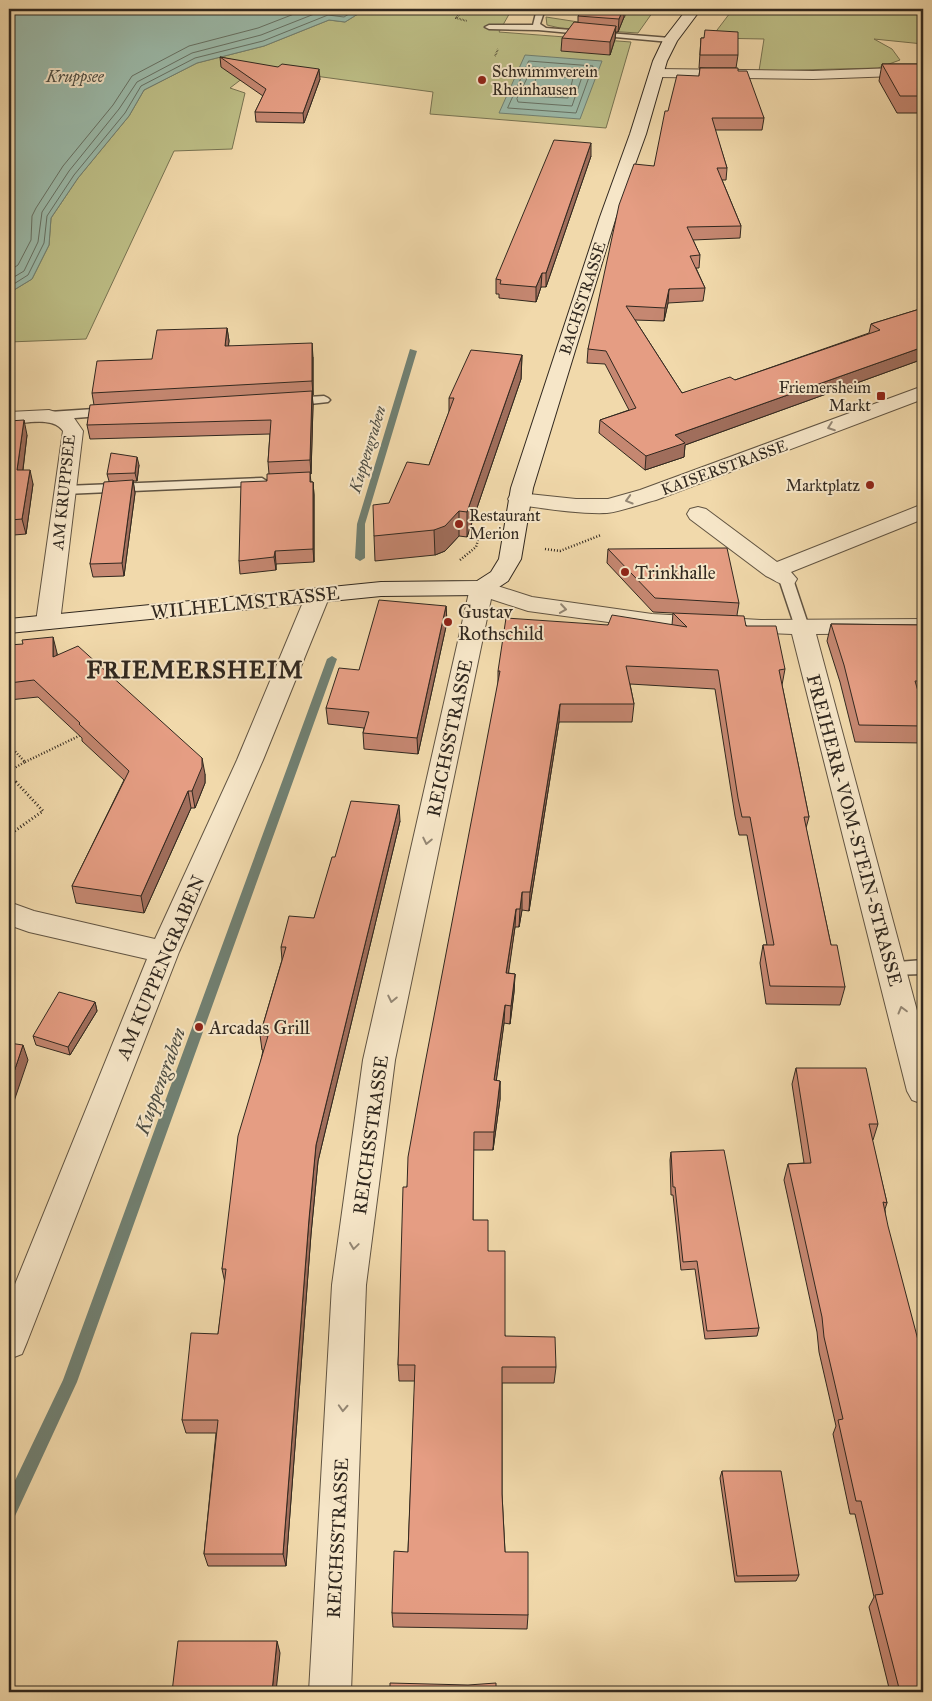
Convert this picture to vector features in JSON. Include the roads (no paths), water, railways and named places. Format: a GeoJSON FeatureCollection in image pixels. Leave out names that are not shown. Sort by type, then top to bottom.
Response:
{"type":"FeatureCollection","features":[{"type":"Feature","properties":{"kind":"street","name":"BACHSTRASSE"},"geometry":{"type":"LineString","coordinates":[[482,588],[500,576],[510,559],[519,500],[605,226],[670,40],[694,9]]}},
{"type":"Feature","properties":{"kind":"street"},"geometry":{"type":"LineString","coordinates":[[657,73],[812,75],[923,71]]}},
{"type":"Feature","properties":{"kind":"street","name":"KAISERSTRASSE"},"geometry":{"type":"LineString","coordinates":[[519,500],[576,506],[609,506],[648,495],[923,392]]}},
{"type":"Feature","properties":{"kind":"street","name":"AM KRUPPSEE"},"geometry":{"type":"LineString","coordinates":[[9,418],[49,416],[67,422],[73,431],[48,622]]}},
{"type":"Feature","properties":{"kind":"street"},"geometry":{"type":"LineString","coordinates":[[698,514],[780,575],[923,511]]}},
{"type":"Feature","properties":{"kind":"street"},"geometry":{"type":"LineString","coordinates":[[482,588],[528,604],[652,621],[802,628],[923,626]]}},
{"type":"Feature","properties":{"kind":"street","name":"WILHELMSTRASSE"},"geometry":{"type":"LineString","coordinates":[[9,626],[318,594],[381,590],[482,588]]}},
{"type":"Feature","properties":{"kind":"street","name":"REICHSSTRASSE"},"geometry":{"type":"LineString","coordinates":[[330,1692],[349,1285],[379,1060],[482,588]]}},
{"type":"Feature","properties":{"kind":"street","name":"AM KUPPENGRABEN"},"geometry":{"type":"LineString","coordinates":[[9,1342],[164,952],[250,760],[318,594]]}},
{"type":"Feature","properties":{"kind":"street","name":"FREIHERR-VOM-STEIN-STRASSE"},"geometry":{"type":"LineString","coordinates":[[802,628],[923,1091]]}},
{"type":"Feature","properties":{"kind":"street"},"geometry":{"type":"LineString","coordinates":[[9,913],[29,921],[164,952]]}},
{"type":"Feature","properties":{"kind":"lane"},"geometry":{"type":"LineString","coordinates":[[538,28],[536,24],[541,9]]}},
{"type":"Feature","properties":{"kind":"lane"},"geometry":{"type":"LineString","coordinates":[[489,27],[538,28],[670,40]]}},
{"type":"Feature","properties":{"kind":"lane"},"geometry":{"type":"LineString","coordinates":[[275,403],[324,400]]}},
{"type":"Feature","properties":{"kind":"lane"},"geometry":{"type":"LineString","coordinates":[[49,416],[118,412]]}},
{"type":"Feature","properties":{"kind":"lane"},"geometry":{"type":"LineString","coordinates":[[65,490],[272,482]]}},
{"type":"Feature","properties":{"kind":"lane"},"geometry":{"type":"LineString","coordinates":[[780,575],[802,628]]}},
{"type":"Feature","properties":{"kind":"lane"},"geometry":{"type":"LineString","coordinates":[[891,968],[923,968]]}},
{"type":"Feature","properties":{"kind":"water","name":"Kruppsee"},"geometry":{"type":"Polygon","coordinates":[[[9,9],[366,9],[345,22],[329,20],[264,46],[197,63],[144,90],[129,116],[78,178],[51,218],[49,245],[32,279],[9,293],[9,9]]]}},
{"type":"Feature","properties":{"kind":"water"},"geometry":{"type":"Polygon","coordinates":[[[525,55],[602,61],[580,119],[499,113],[525,55]]]}},
{"type":"Feature","properties":{"kind":"waterway","name":"Kuppengraben"},"geometry":{"type":"LineString","coordinates":[[360,558],[361,524],[413,351]]}},
{"type":"Feature","properties":{"kind":"waterway","name":"Kuppengraben"},"geometry":{"type":"LineString","coordinates":[[9,1510],[70,1382],[332,659]]}},
{"type":"Feature","properties":{"kind":"place","name":"Schwimmverein Rheinhausen"},"geometry":{"type":"Point","coordinates":[482,80]}},
{"type":"Feature","properties":{"kind":"place","name":"Friemersheim Markt"},"geometry":{"type":"Point","coordinates":[881,396]}},
{"type":"Feature","properties":{"kind":"place","name":"Marktplatz"},"geometry":{"type":"Point","coordinates":[870,485]}},
{"type":"Feature","properties":{"kind":"place","name":"Restaurant Merion"},"geometry":{"type":"Point","coordinates":[459,524]}},
{"type":"Feature","properties":{"kind":"place","name":"Trinkhalle"},"geometry":{"type":"Point","coordinates":[625,572]}},
{"type":"Feature","properties":{"kind":"place","name":"Gustav Rothschild"},"geometry":{"type":"Point","coordinates":[448,622]}},
{"type":"Feature","properties":{"kind":"place","name":"Arcadas Grill"},"geometry":{"type":"Point","coordinates":[199,1027]}},
{"type":"Feature","properties":{"kind":"district","name":"FRIEMERSHEIM"},"geometry":{"type":"Point","coordinates":[195,670]}}]}
